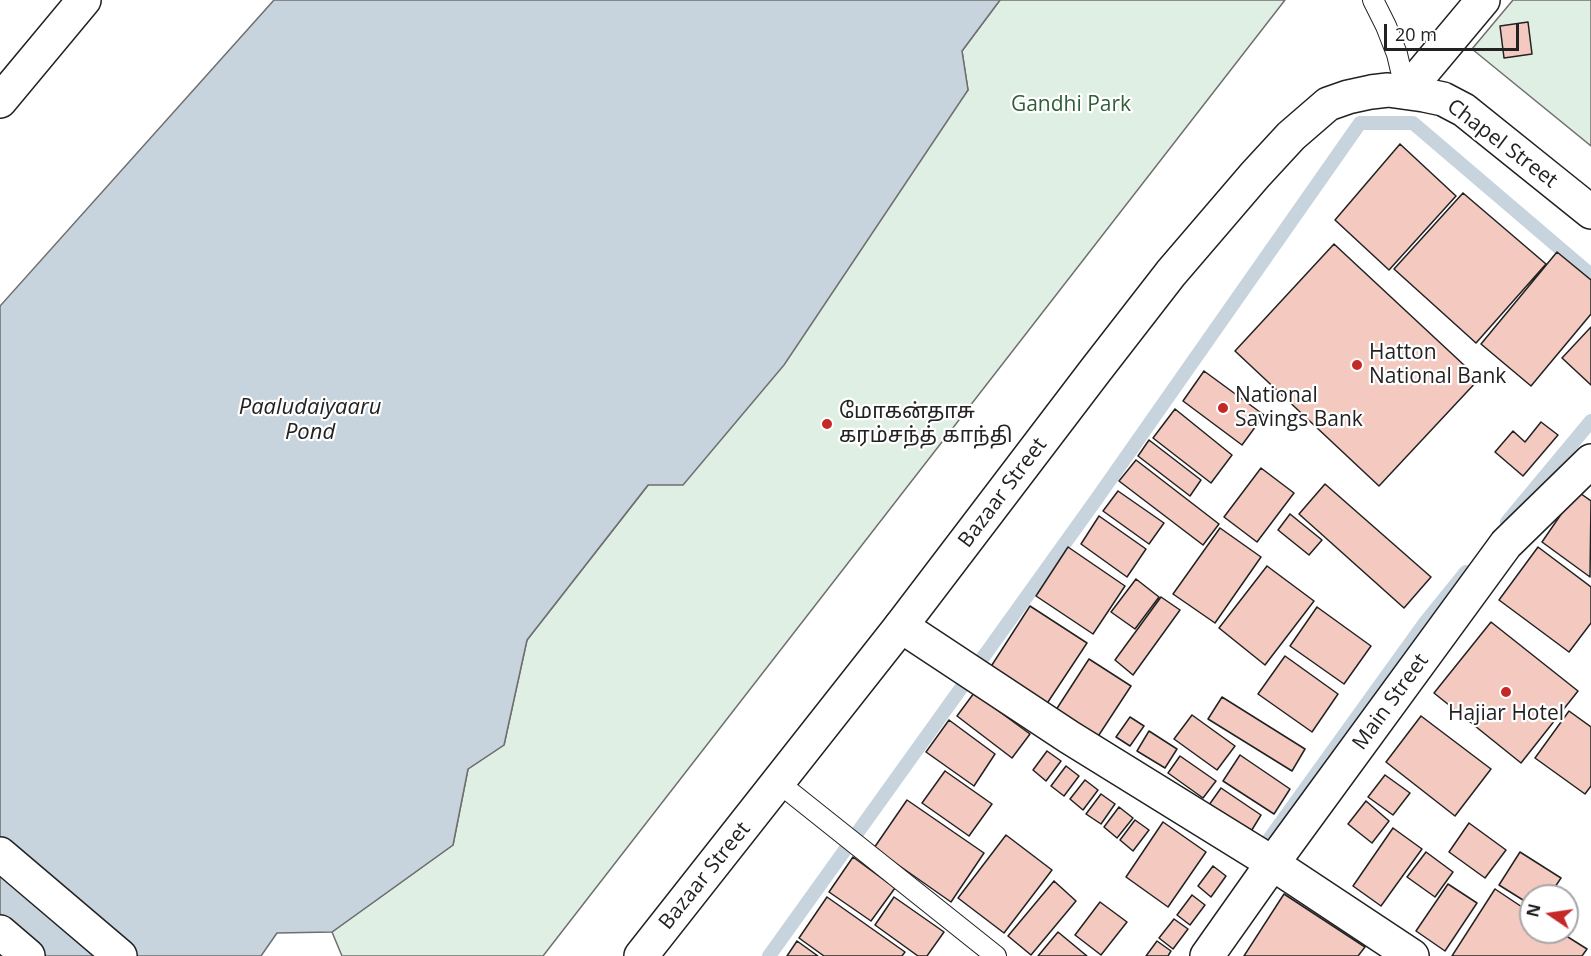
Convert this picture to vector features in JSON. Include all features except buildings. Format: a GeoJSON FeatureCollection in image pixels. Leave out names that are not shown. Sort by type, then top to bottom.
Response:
{"type":"FeatureCollection","features":[{"type":"Feature","properties":{"kind":"main road"},"geometry":{"type":"LineString","coordinates":[[0,101],[84,0]]}},
{"type":"Feature","properties":{"kind":"main road"},"geometry":{"type":"LineString","coordinates":[[1406,92],[1483,0]]}},
{"type":"Feature","properties":{"kind":"main road","name":"Bazaar Street"},"geometry":{"type":"LineString","coordinates":[[641,956],[901,626],[1171,273],[1255,174],[1284,143],[1328,105],[1348,97],[1371,92],[1388,90],[1406,92]]}},
{"type":"Feature","properties":{"kind":"main road","name":"Chapel Street"},"geometry":{"type":"LineString","coordinates":[[1406,92],[1443,99],[1464,110],[1591,212]]}},
{"type":"Feature","properties":{"kind":"main road","name":"Main Street"},"geometry":{"type":"LineString","coordinates":[[1207,956],[1506,544],[1591,461]]}},
{"type":"Feature","properties":{"kind":"main road"},"geometry":{"type":"LineString","coordinates":[[901,626],[1069,737],[1272,864],[1412,956]]}},
{"type":"Feature","properties":{"kind":"main road"},"geometry":{"type":"LineString","coordinates":[[0,854],[120,956]]}},
{"type":"Feature","properties":{"kind":"main road"},"geometry":{"type":"LineString","coordinates":[[0,932],[28,956]]}},
{"type":"Feature","properties":{"kind":"lane"},"geometry":{"type":"LineString","coordinates":[[1372,0],[1386,26],[1406,92]]}},
{"type":"Feature","properties":{"kind":"lane"},"geometry":{"type":"LineString","coordinates":[[779,783],[996,956]]}},
{"type":"Feature","properties":{"kind":"green space","name":"Gandhi Park"},"geometry":{"type":"Polygon","coordinates":[[[1000,0],[1285,0],[543,956],[342,956],[332,932],[453,845],[468,769],[504,745],[527,640],[649,484],[968,90],[962,51],[1000,0]]]}},
{"type":"Feature","properties":{"kind":"green space"},"geometry":{"type":"Polygon","coordinates":[[[1513,0],[1591,0],[1591,146],[1472,49],[1513,0]]]}},
{"type":"Feature","properties":{"kind":"water","name":"Paaludaiyaaru Pond"},"geometry":{"type":"Polygon","coordinates":[[[274,0],[1000,0],[962,51],[968,90],[784,365],[683,485],[648,485],[527,640],[504,745],[468,769],[453,845],[332,932],[277,933],[261,956],[0,956],[0,306],[274,0]]]}},
{"type":"Feature","properties":{"kind":"waterway"},"geometry":{"type":"LineString","coordinates":[[769,956],[1098,497],[1360,123],[1413,123],[1591,275]]}},
{"type":"Feature","properties":{"kind":"waterway"},"geometry":{"type":"LineString","coordinates":[[1507,522],[1591,421]]}},
{"type":"Feature","properties":{"kind":"waterway"},"geometry":{"type":"LineString","coordinates":[[1257,856],[1424,624],[1466,572]]}},
{"type":"Feature","properties":{"kind":"place","name":"Hatton National Bank"},"geometry":{"type":"Point","coordinates":[1357,365]}},
{"type":"Feature","properties":{"kind":"place","name":"National Savings Bank"},"geometry":{"type":"Point","coordinates":[1223,408]}},
{"type":"Feature","properties":{"kind":"place","name":"மோகன்தாசு கரம்சந்த் காந்தி"},"geometry":{"type":"Point","coordinates":[827,424]}},
{"type":"Feature","properties":{"kind":"place","name":"Hajiar Hotel"},"geometry":{"type":"Point","coordinates":[1506,692]}}]}
